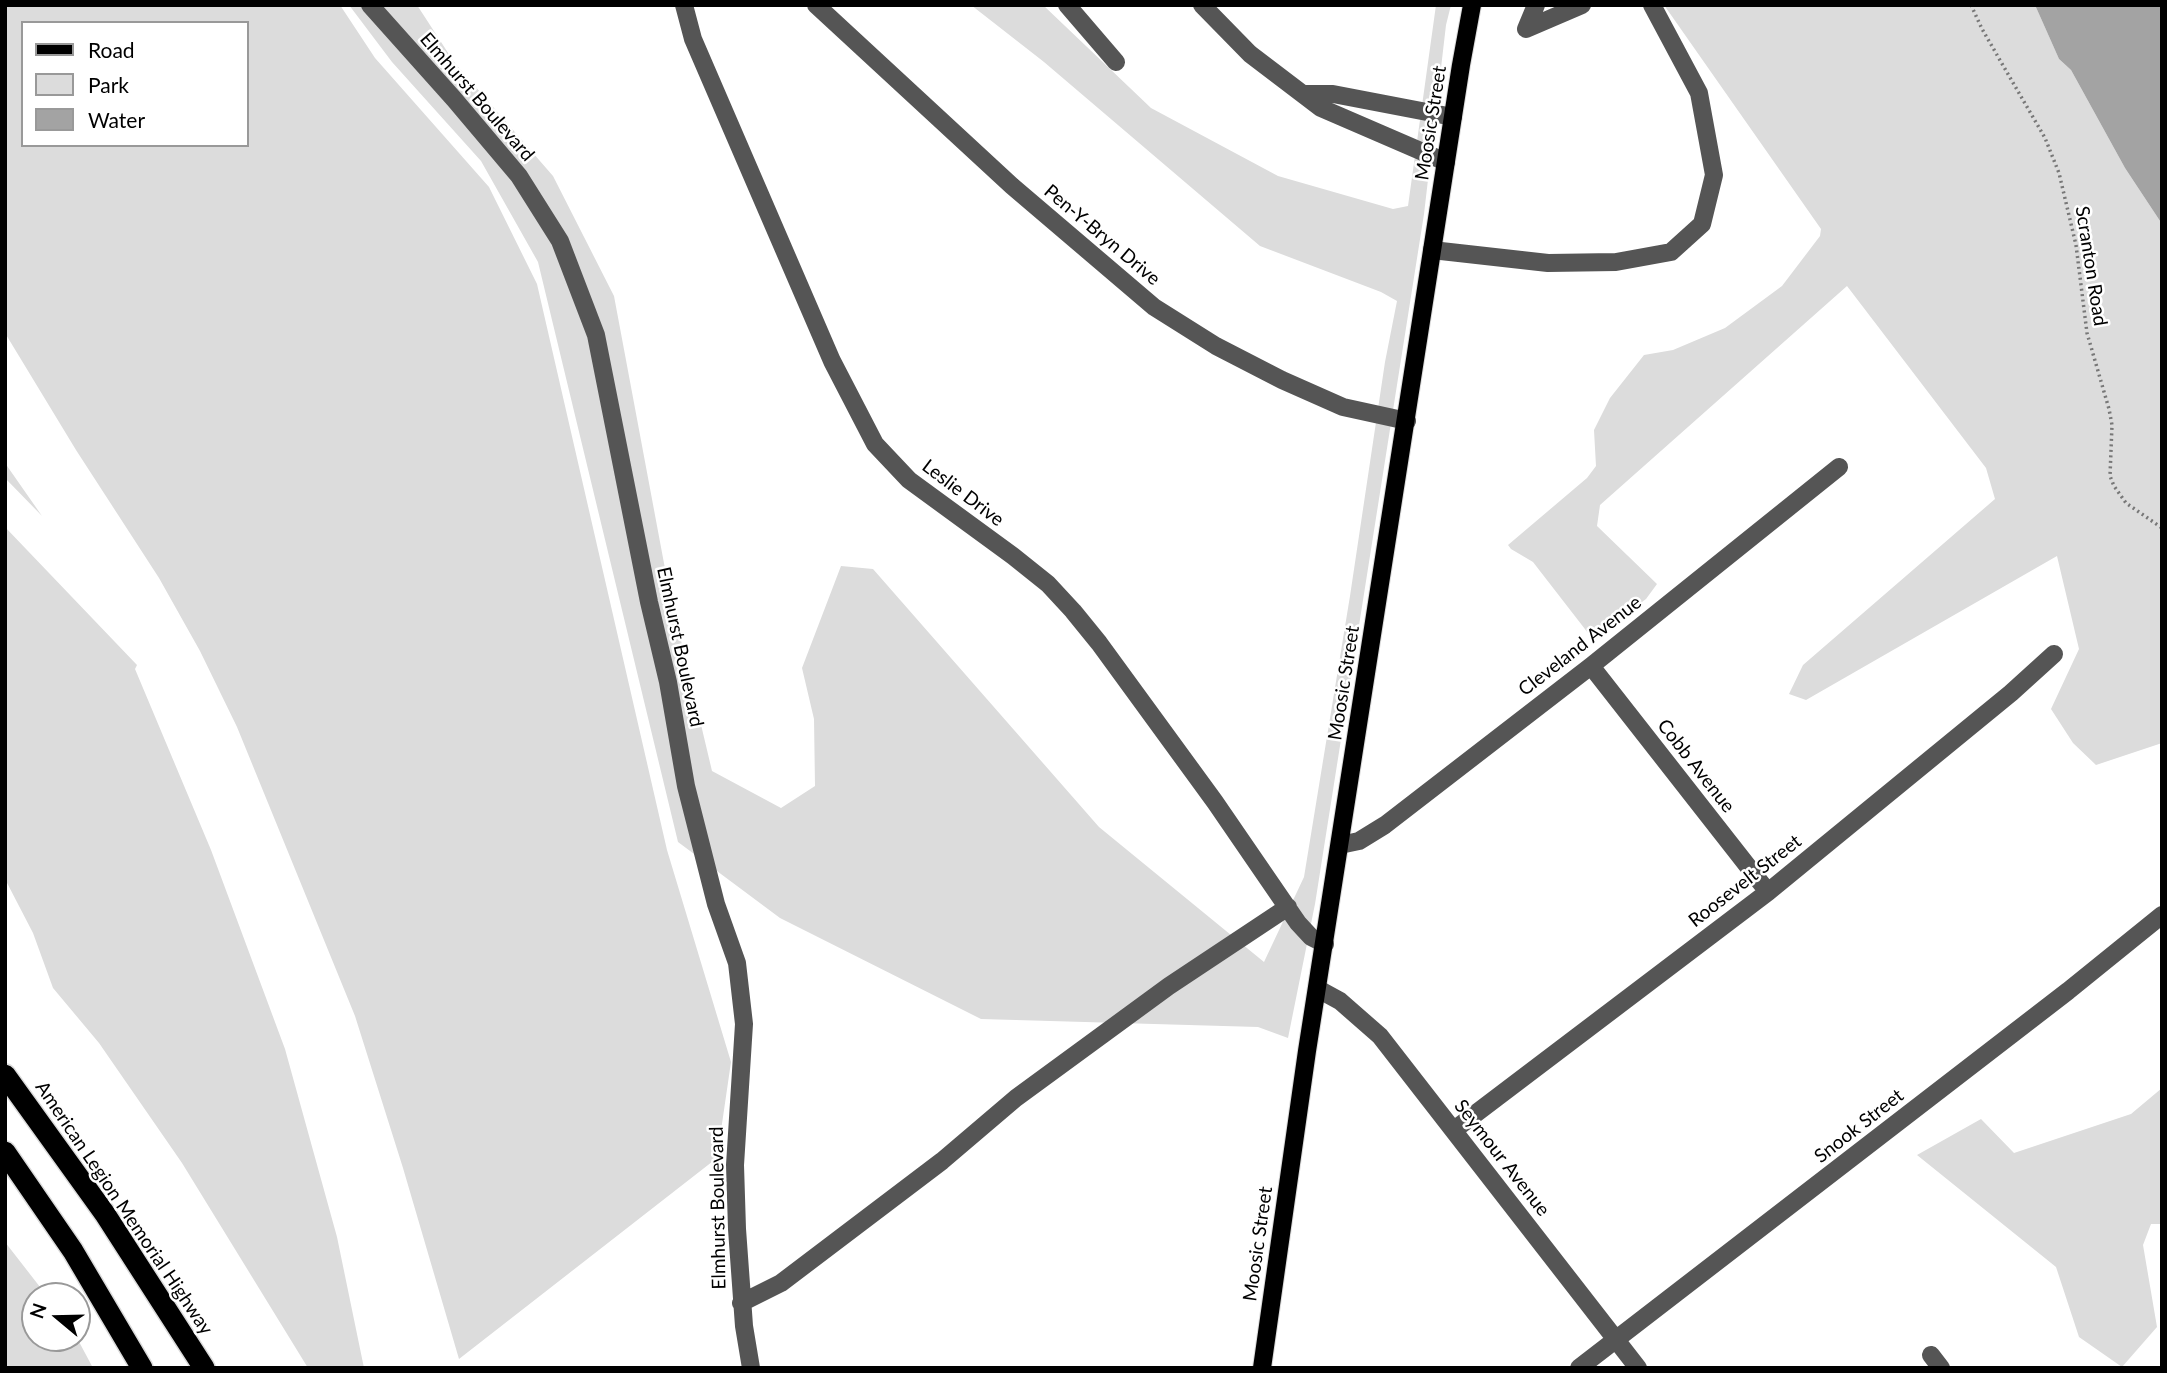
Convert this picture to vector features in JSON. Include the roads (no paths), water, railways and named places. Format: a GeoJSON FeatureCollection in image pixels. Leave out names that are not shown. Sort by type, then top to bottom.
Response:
{"type":"FeatureCollection","features":[{"type":"Feature","properties":{"kind":"highway","name":"American Legion Memorial Highway"},"geometry":{"type":"LineString","coordinates":[[5,1075],[105,1214],[204,1368]]}},
{"type":"Feature","properties":{"kind":"highway"},"geometry":{"type":"LineString","coordinates":[[5,1152],[73,1251],[142,1368]]}},
{"type":"Feature","properties":{"kind":"main road","name":"Moosic Street"},"geometry":{"type":"LineString","coordinates":[[1262,1368],[1340,845],[1472,5]]}},
{"type":"Feature","properties":{"kind":"street","name":"Elmhurst Boulevard"},"geometry":{"type":"LineString","coordinates":[[370,5],[519,176],[560,241],[596,335],[649,602],[668,682],[686,786],[716,905],[737,963],[744,1024],[736,1166],[741,1303],[751,1368]]}},
{"type":"Feature","properties":{"kind":"street","name":"Leslie Drive"},"geometry":{"type":"LineString","coordinates":[[684,5],[694,39],[832,361],[875,444],[909,480],[1022,563],[1048,584],[1073,611],[1153,717],[1298,923],[1311,937],[1325,944]]}},
{"type":"Feature","properties":{"kind":"street","name":"Pen-Y-Bryn Drive"},"geometry":{"type":"LineString","coordinates":[[816,5],[1002,177],[1154,307],[1216,346],[1282,380],[1343,407],[1407,421]]}},
{"type":"Feature","properties":{"kind":"street"},"geometry":{"type":"LineString","coordinates":[[1067,5],[1116,62]]}},
{"type":"Feature","properties":{"kind":"street"},"geometry":{"type":"LineString","coordinates":[[1202,5],[1250,54],[1321,108],[1446,162]]}},
{"type":"Feature","properties":{"kind":"street"},"geometry":{"type":"LineString","coordinates":[[1536,5],[1526,29],[1582,5]]}},
{"type":"Feature","properties":{"kind":"street"},"geometry":{"type":"LineString","coordinates":[[1432,250],[1548,263],[1616,262],[1671,252],[1702,224],[1714,175],[1699,93],[1652,5]]}},
{"type":"Feature","properties":{"kind":"street"},"geometry":{"type":"LineString","coordinates":[[1304,94],[1333,94],[1453,117]]}},
{"type":"Feature","properties":{"kind":"street","name":"Cleveland Avenue"},"geometry":{"type":"LineString","coordinates":[[1340,845],[1359,841],[1385,825],[1591,666],[1839,467]]}},
{"type":"Feature","properties":{"kind":"street","name":"Roosevelt Street"},"geometry":{"type":"LineString","coordinates":[[1454,1130],[1768,892],[2011,693],[2054,654]]}},
{"type":"Feature","properties":{"kind":"street","name":"Cobb Avenue"},"geometry":{"type":"LineString","coordinates":[[1591,666],[1768,892]]}},
{"type":"Feature","properties":{"kind":"street"},"geometry":{"type":"LineString","coordinates":[[741,1303],[781,1283],[942,1161],[1016,1098],[1169,986],[1288,907]]}},
{"type":"Feature","properties":{"kind":"street","name":"Snook Street"},"geometry":{"type":"LineString","coordinates":[[1579,1368],[2057,1000],[2162,915]]}},
{"type":"Feature","properties":{"kind":"street","name":"Seymour Avenue"},"geometry":{"type":"LineString","coordinates":[[1318,989],[1340,1001],[1380,1036],[1638,1368]]}},
{"type":"Feature","properties":{"kind":"water"},"geometry":{"type":"Polygon","coordinates":[[[2035,5],[2162,5],[2162,224],[2125,168],[2071,70],[2059,59],[2035,5]]]}}]}
